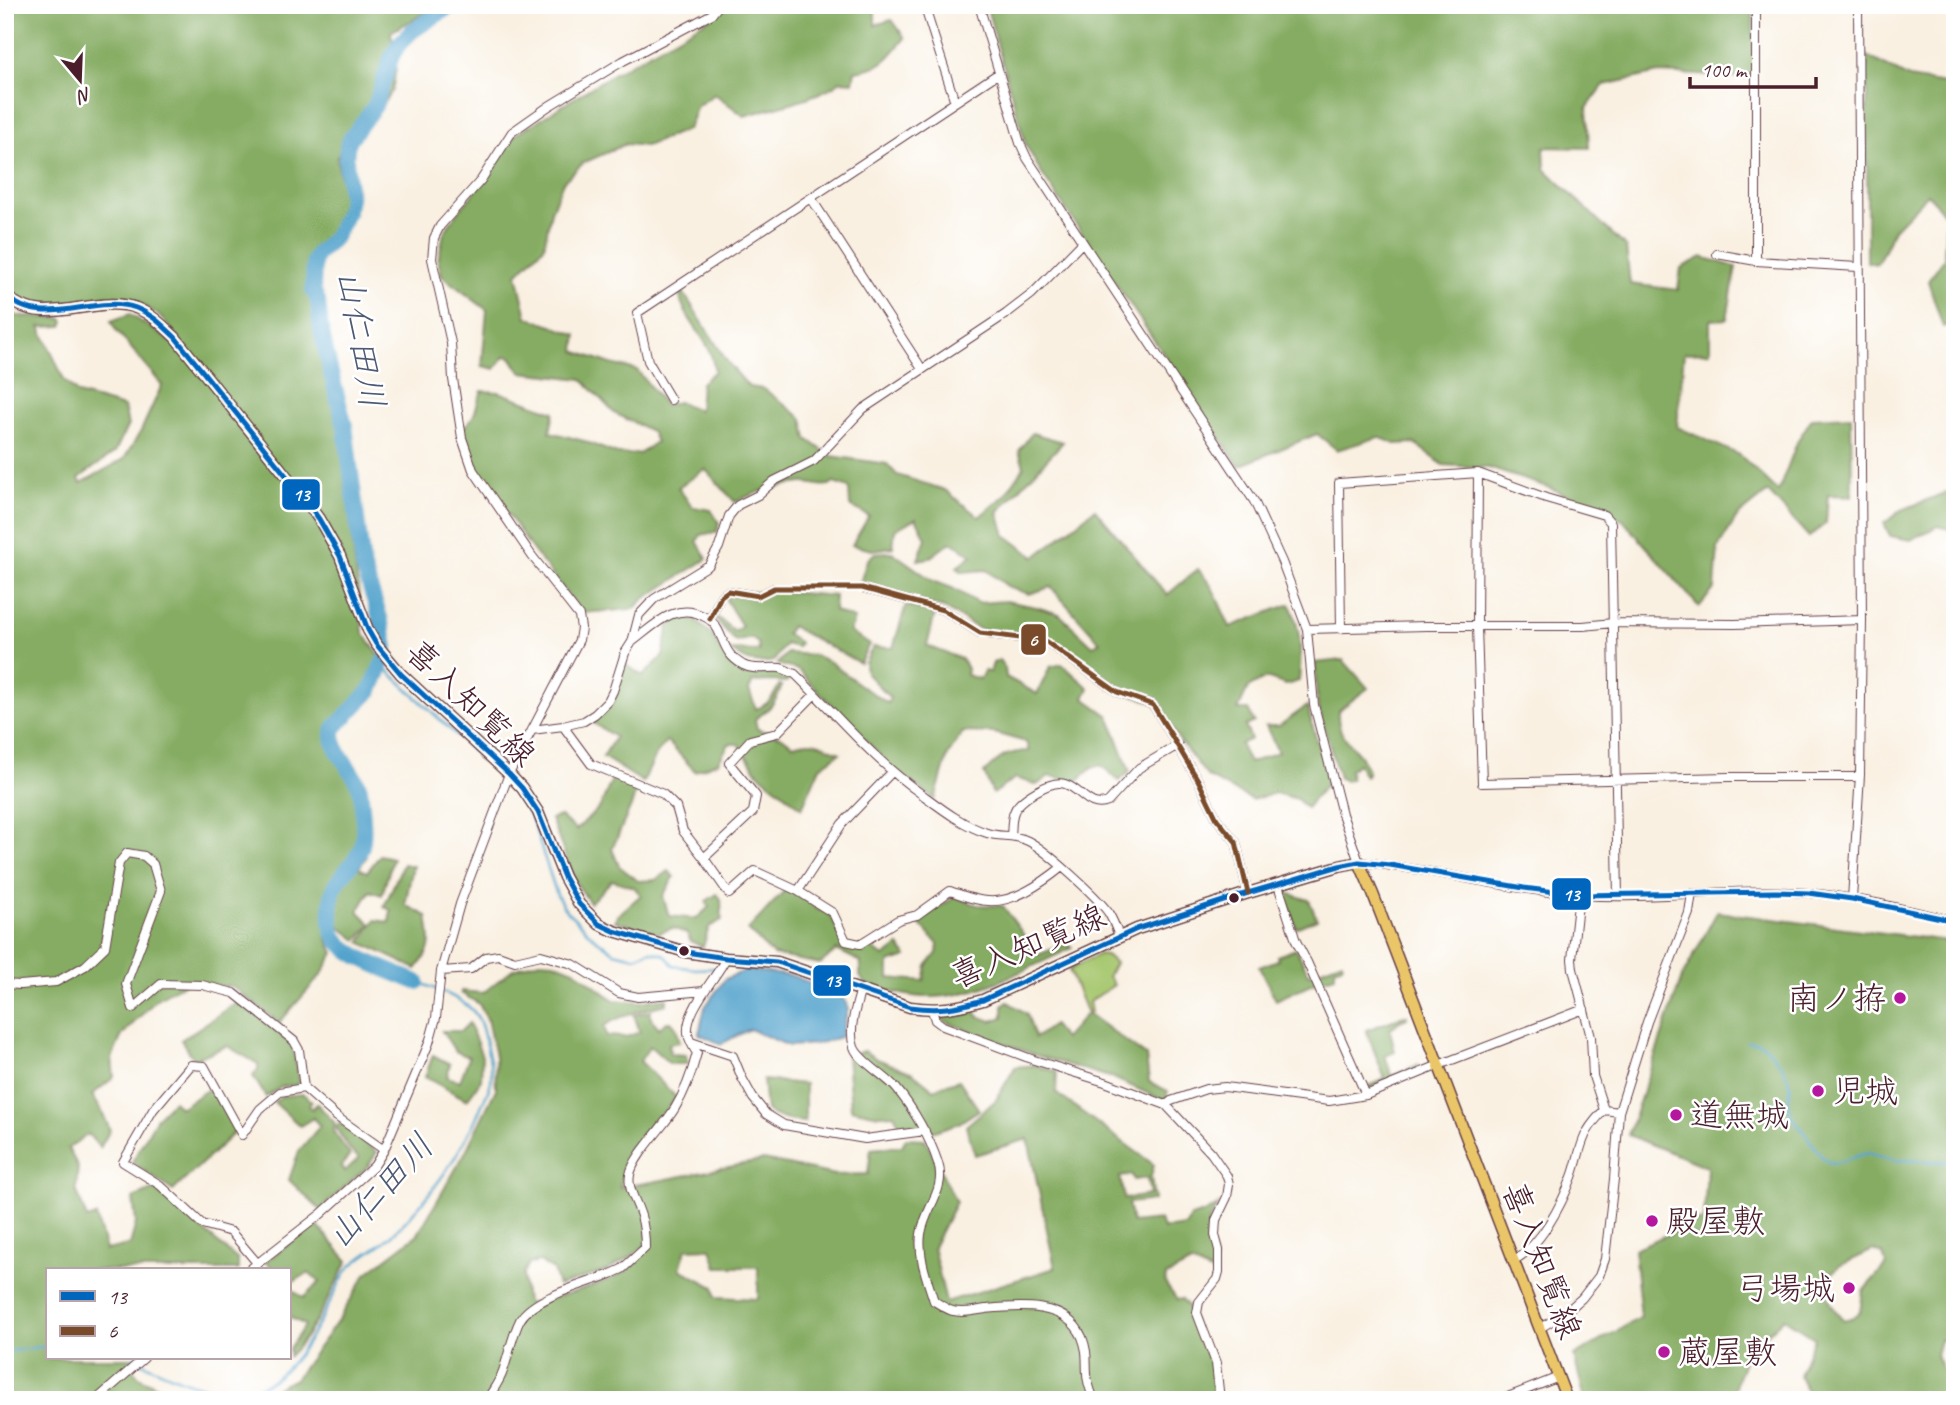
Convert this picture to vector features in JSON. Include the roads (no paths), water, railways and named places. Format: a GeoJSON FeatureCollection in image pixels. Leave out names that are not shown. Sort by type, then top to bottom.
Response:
{"type":"FeatureCollection","features":[{"type":"Feature","properties":{"kind":"main road","name":"喜入知覧線"},"geometry":{"type":"LineString","coordinates":[[5,295],[21,307],[45,312],[122,304],[137,308],[161,323],[201,369],[319,519],[340,556],[376,645],[401,674],[509,774],[538,812],[579,904],[598,924],[614,931],[686,952],[777,962],[911,1007],[932,1010],[958,1007],[1009,990],[1119,936],[1248,893],[1359,862],[1567,1400]]}},
{"type":"Feature","properties":{"kind":"street"},"geometry":{"type":"LineString","coordinates":[[252,1268],[321,1214],[374,1166],[384,1150],[429,1043],[436,1018],[441,971],[460,904],[509,774],[579,640],[579,616],[532,556],[470,462],[462,438],[453,379],[451,343],[432,259],[434,238],[446,219],[481,180],[512,132],[623,61],[712,14],[719,5]]}},
{"type":"Feature","properties":{"kind":"street"},"geometry":{"type":"LineString","coordinates":[[924,5],[955,102]]}},
{"type":"Feature","properties":{"kind":"street"},"geometry":{"type":"LineString","coordinates":[[979,5],[1020,143],[1027,158],[1254,501],[1282,562],[1307,629],[1314,705],[1342,814],[1359,862],[1579,895],[1809,893],[1852,898],[1955,921]]}},
{"type":"Feature","properties":{"kind":"street"},"geometry":{"type":"LineString","coordinates":[[1756,5],[1756,261]]}},
{"type":"Feature","properties":{"kind":"street"},"geometry":{"type":"LineString","coordinates":[[1852,898],[1860,775],[1862,620],[1858,5]]}},
{"type":"Feature","properties":{"kind":"street"},"geometry":{"type":"LineString","coordinates":[[671,400],[648,361],[637,313],[999,74]]}},
{"type":"Feature","properties":{"kind":"street"},"geometry":{"type":"LineString","coordinates":[[811,198],[922,369]]}},
{"type":"Feature","properties":{"kind":"street"},"geometry":{"type":"LineString","coordinates":[[532,730],[584,721],[608,701],[625,653],[632,642],[639,615],[654,599],[709,565],[719,548],[729,516],[738,505],[758,495],[774,481],[814,461],[863,409],[1006,314],[1032,294],[1082,243]]}},
{"type":"Feature","properties":{"kind":"street"},"geometry":{"type":"LineString","coordinates":[[1717,254],[1756,261],[1858,267]]}},
{"type":"Feature","properties":{"kind":"street"},"geometry":{"type":"LineString","coordinates":[[1341,629],[1339,483],[1478,473],[1546,498],[1604,515],[1611,523],[1618,896]]}},
{"type":"Feature","properties":{"kind":"street"},"geometry":{"type":"LineString","coordinates":[[1478,473],[1477,626],[1482,783],[1860,775]]}},
{"type":"Feature","properties":{"kind":"street"},"geometry":{"type":"LineString","coordinates":[[710,619],[721,596],[728,591],[758,596],[774,588],[862,588],[943,610],[980,633],[1045,641],[1117,692],[1153,705],[1198,780],[1217,819],[1236,842],[1248,893]]}},
{"type":"Feature","properties":{"kind":"street"},"geometry":{"type":"LineString","coordinates":[[632,642],[669,615],[681,610],[694,611],[710,619],[718,629],[728,654],[744,666],[757,669],[783,668],[795,674],[892,772],[970,826],[990,834],[1011,835],[1030,842],[1062,867],[1106,910],[1119,936]]}},
{"type":"Feature","properties":{"kind":"street"},"geometry":{"type":"LineString","coordinates":[[1307,629],[1862,620]]}},
{"type":"Feature","properties":{"kind":"street"},"geometry":{"type":"LineString","coordinates":[[704,858],[752,812],[757,796],[729,762],[750,740],[777,733],[815,694]]}},
{"type":"Feature","properties":{"kind":"street"},"geometry":{"type":"LineString","coordinates":[[563,726],[591,764],[663,794],[676,807],[683,831],[729,894],[755,871],[799,891],[833,913],[845,941],[860,944],[898,920],[917,915],[950,891],[986,901],[1006,900],[1045,881],[1062,867]]}},
{"type":"Feature","properties":{"kind":"street"},"geometry":{"type":"LineString","coordinates":[[1011,835],[1014,811],[1040,789],[1055,783],[1065,783],[1094,804],[1102,804],[1108,802],[1139,768],[1178,745]]}},
{"type":"Feature","properties":{"kind":"street"},"geometry":{"type":"LineString","coordinates":[[799,891],[842,824],[892,772]]}},
{"type":"Feature","properties":{"kind":"street"},"geometry":{"type":"LineString","coordinates":[[5,984],[56,982],[85,966],[105,947],[119,863],[127,853],[144,856],[153,864],[161,891],[126,984],[133,1007],[161,984],[202,985],[234,993],[294,1041],[299,1050],[304,1088],[337,1117],[384,1150]]}},
{"type":"Feature","properties":{"kind":"street"},"geometry":{"type":"LineString","coordinates":[[1278,885],[1296,941],[1366,1095]]}},
{"type":"Feature","properties":{"kind":"street"},"geometry":{"type":"LineString","coordinates":[[1540,1328],[1564,1314],[1591,1289],[1605,1259],[1619,1112],[1647,1023],[1689,913],[1692,893]]}},
{"type":"Feature","properties":{"kind":"street"},"geometry":{"type":"LineString","coordinates":[[1579,895],[1573,968],[1591,1037],[1593,1076],[1604,1110]]}},
{"type":"Feature","properties":{"kind":"street"},"geometry":{"type":"LineString","coordinates":[[441,971],[471,969],[486,957],[498,956],[515,961],[541,955],[573,964],[619,993],[638,998],[704,991]]}},
{"type":"Feature","properties":{"kind":"street"},"geometry":{"type":"LineString","coordinates":[[487,1400],[502,1374],[512,1339],[526,1311],[538,1302],[611,1275],[622,1269],[645,1248],[644,1230],[630,1185],[630,1175],[634,1163],[677,1106],[697,1053],[688,1036],[692,1014],[726,958]]}},
{"type":"Feature","properties":{"kind":"street"},"geometry":{"type":"LineString","coordinates":[[861,989],[852,1035],[854,1050],[896,1087],[925,1131],[939,1165],[940,1186],[926,1215],[921,1234],[920,1257],[934,1301],[954,1311],[1017,1307],[1042,1308],[1060,1313],[1081,1335],[1088,1355],[1087,1375],[1094,1400]]}},
{"type":"Feature","properties":{"kind":"street"},"geometry":{"type":"LineString","coordinates":[[932,1010],[935,1020],[943,1026],[1166,1105],[1211,1153],[1227,1176],[1229,1184],[1227,1198],[1216,1220],[1219,1272],[1217,1279],[1199,1302],[1197,1313],[1216,1363],[1220,1400]]}},
{"type":"Feature","properties":{"kind":"street"},"geometry":{"type":"LineString","coordinates":[[1166,1105],[1206,1089],[1224,1087],[1329,1101],[1366,1095],[1584,1010]]}},
{"type":"Feature","properties":{"kind":"street"},"geometry":{"type":"LineString","coordinates":[[691,1042],[733,1056],[753,1098],[766,1114],[784,1125],[865,1139],[925,1131]]}},
{"type":"Feature","properties":{"kind":"street"},"geometry":{"type":"LineString","coordinates":[[258,1264],[231,1232],[202,1224],[160,1185],[122,1162],[153,1110],[191,1065],[204,1066],[242,1135],[260,1109],[280,1092],[304,1088]]}},
{"type":"Feature","properties":{"kind":"street"},"geometry":{"type":"LineString","coordinates":[[1604,1110],[1619,1112]]}},
{"type":"Feature","properties":{"kind":"street"},"geometry":{"type":"LineString","coordinates":[[1514,1260],[1523,1256],[1533,1246],[1561,1203],[1583,1139],[1604,1110]]}},
{"type":"Feature","properties":{"kind":"street"},"geometry":{"type":"LineString","coordinates":[[96,1400],[142,1360]]}},
{"type":"Feature","properties":{"kind":"street"},"geometry":{"type":"LineString","coordinates":[[1500,1400],[1559,1377]]}},
{"type":"Feature","properties":{"kind":"water"},"geometry":{"type":"Polygon","coordinates":[[[747,970],[793,976],[845,1000],[848,1008],[841,1037],[816,1044],[789,1046],[750,1029],[721,1044],[699,1034],[705,1007],[725,979],[747,970]]]}},
{"type":"Feature","properties":{"kind":"waterway","name":"山仁田川"},"geometry":{"type":"LineString","coordinates":[[386,647],[380,618],[363,566],[345,426],[321,329],[318,301],[313,290],[314,261],[317,254],[335,237],[347,213],[350,198],[347,147],[375,106],[392,56],[412,31],[452,5]]}},
{"type":"Feature","properties":{"kind":"waterway","name":"山仁田川"},"geometry":{"type":"LineString","coordinates":[[383,662],[371,690],[334,728],[335,745],[359,786],[363,830],[361,849],[333,892],[331,923],[335,936],[349,951],[372,964],[417,982]]}},
{"type":"Feature","properties":{"kind":"waterway"},"geometry":{"type":"LineString","coordinates":[[382,665],[500,776]]}},
{"type":"Feature","properties":{"kind":"waterway"},"geometry":{"type":"LineString","coordinates":[[511,789],[531,817],[557,895],[564,908],[592,936],[614,952],[635,957],[650,951],[665,955],[674,966],[716,970]]}},
{"type":"Feature","properties":{"kind":"waterway","name":"山仁田川"},"geometry":{"type":"LineString","coordinates":[[137,1360],[191,1383],[223,1391],[253,1389],[267,1383],[279,1375],[300,1353],[349,1268],[391,1236],[431,1192],[454,1160],[473,1125],[489,1088],[491,1071],[482,1027],[473,1011],[451,996],[417,982]]}},
{"type":"Feature","properties":{"kind":"waterway"},"geometry":{"type":"LineString","coordinates":[[1747,1042],[1758,1042],[1765,1046],[1783,1067],[1791,1086],[1788,1104],[1791,1115],[1822,1157],[1829,1162],[1836,1163],[1867,1153],[1896,1160],[1955,1162]]}},
{"type":"Feature","properties":{"kind":"waterway","name":"山仁田川"},"geometry":{"type":"LineString","coordinates":[[5,1352],[46,1346]]}},
{"type":"Feature","properties":{"kind":"place","name":"南ノ拵"},"geometry":{"type":"Point","coordinates":[1900,998]}},
{"type":"Feature","properties":{"kind":"place","name":"児城"},"geometry":{"type":"Point","coordinates":[1818,1091]}},
{"type":"Feature","properties":{"kind":"place","name":"道無城"},"geometry":{"type":"Point","coordinates":[1676,1115]}},
{"type":"Feature","properties":{"kind":"place","name":"殿屋敷"},"geometry":{"type":"Point","coordinates":[1652,1221]}},
{"type":"Feature","properties":{"kind":"place","name":"弓場城"},"geometry":{"type":"Point","coordinates":[1849,1288]}},
{"type":"Feature","properties":{"kind":"place","name":"蔵屋敷"},"geometry":{"type":"Point","coordinates":[1664,1352]}}]}
